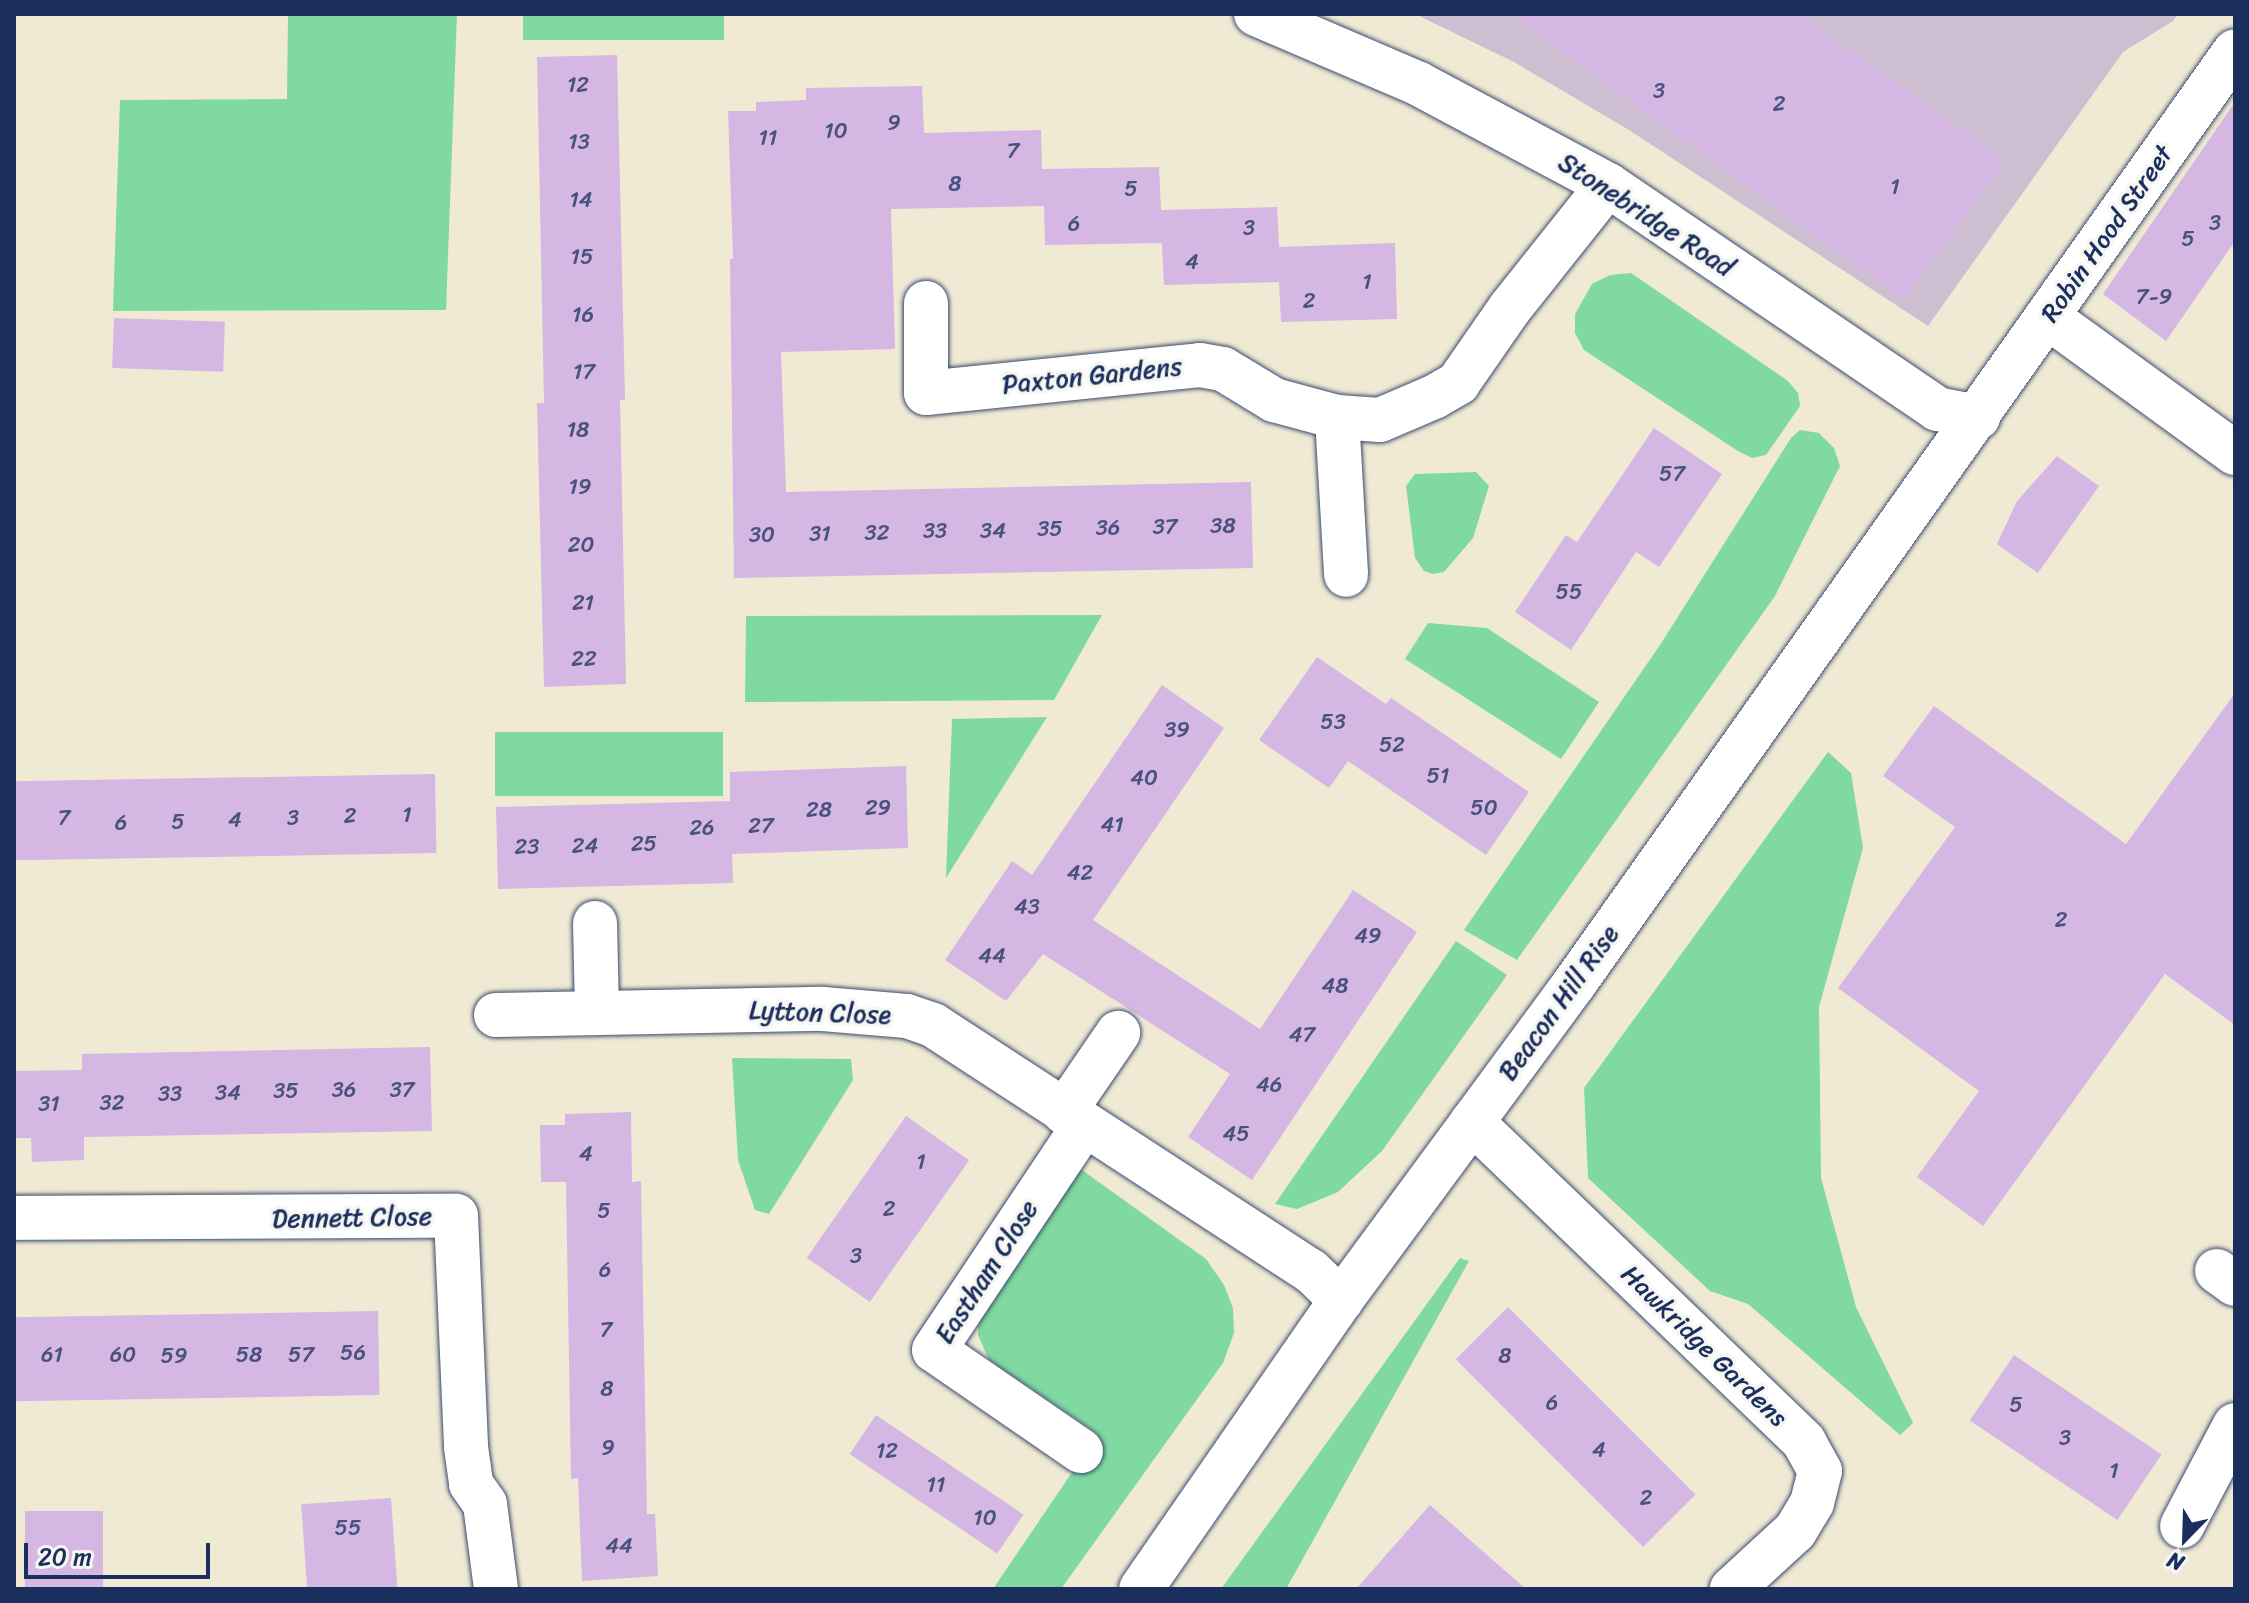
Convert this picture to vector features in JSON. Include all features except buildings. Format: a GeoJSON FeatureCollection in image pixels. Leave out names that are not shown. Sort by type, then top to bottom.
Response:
{"type":"FeatureCollection","features":[{"type":"Feature","properties":{"kind":"street","name":"Stonebridge Road"},"geometry":{"type":"LineString","coordinates":[[1256,14],[1419,84],[1608,185],[1937,409],[1978,417]]}},
{"type":"Feature","properties":{"kind":"street","name":"Robin Hood Street"},"geometry":{"type":"LineString","coordinates":[[1978,417],[2235,51]]}},
{"type":"Feature","properties":{"kind":"street","name":"Paxton Gardens"},"geometry":{"type":"LineString","coordinates":[[926,303],[926,393],[1200,365],[1223,369],[1274,400],[1337,417],[1380,420],[1458,383],[1510,308],[1608,185]]}},
{"type":"Feature","properties":{"kind":"street"},"geometry":{"type":"LineString","coordinates":[[2049,318],[2235,453]]}},
{"type":"Feature","properties":{"kind":"street"},"geometry":{"type":"LineString","coordinates":[[1337,417],[1346,575]]}},
{"type":"Feature","properties":{"kind":"street","name":"Beacon Hill Rise"},"geometry":{"type":"LineString","coordinates":[[1141,1589],[1341,1300],[1574,984],[1978,417]]}},
{"type":"Feature","properties":{"kind":"street"},"geometry":{"type":"LineString","coordinates":[[595,923],[597,1013]]}},
{"type":"Feature","properties":{"kind":"street","name":"Lytton Close"},"geometry":{"type":"LineString","coordinates":[[496,1015],[823,1009],[907,1016],[933,1025],[1311,1271],[1341,1300]]}},
{"type":"Feature","properties":{"kind":"street"},"geometry":{"type":"LineString","coordinates":[[1074,1119],[1118,1033]]}},
{"type":"Feature","properties":{"kind":"street","name":"Eastham Close"},"geometry":{"type":"LineString","coordinates":[[1074,1119],[934,1350],[1081,1451]]}},
{"type":"Feature","properties":{"kind":"street","name":"Hawkridge Gardens"},"geometry":{"type":"LineString","coordinates":[[1472,1122],[1804,1442],[1820,1471],[1812,1503],[1795,1531],[1732,1589]]}},
{"type":"Feature","properties":{"kind":"street","name":"Dennett Close"},"geometry":{"type":"LineString","coordinates":[[14,1218],[456,1216],[466,1447],[471,1484],[485,1504],[496,1589]]}},
{"type":"Feature","properties":{"kind":"street"},"geometry":{"type":"LineString","coordinates":[[2182,1526],[2235,1425]]}},
{"type":"Feature","properties":{"kind":"shaded area"},"geometry":{"type":"Polygon","coordinates":[[[1415,14],[2178,14],[2173,21],[2123,52],[1928,326],[1629,130],[1514,62],[1415,14]]]}},
{"type":"Feature","properties":{"kind":"green space"},"geometry":{"type":"Polygon","coordinates":[[[288,14],[457,14],[446,310],[113,311],[120,100],[287,99],[288,14]]]}},
{"type":"Feature","properties":{"kind":"green space"},"geometry":{"type":"Polygon","coordinates":[[[523,14],[724,14],[724,40],[523,40],[523,14]]]}},
{"type":"Feature","properties":{"kind":"green space"},"geometry":{"type":"Polygon","coordinates":[[[1631,273],[1788,381],[1798,393],[1800,406],[1766,455],[1752,458],[1738,451],[1584,350],[1575,333],[1575,314],[1592,284],[1610,275],[1631,273]]]}},
{"type":"Feature","properties":{"kind":"green space"},"geometry":{"type":"Polygon","coordinates":[[[1800,430],[1819,433],[1834,448],[1840,466],[1775,596],[1517,960],[1464,930],[1660,645],[1791,438],[1800,430]]]}},
{"type":"Feature","properties":{"kind":"green space"},"geometry":{"type":"Polygon","coordinates":[[[1476,472],[1489,486],[1473,538],[1444,572],[1433,574],[1424,571],[1415,558],[1406,486],[1415,474],[1476,472]]]}},
{"type":"Feature","properties":{"kind":"green space"},"geometry":{"type":"Polygon","coordinates":[[[1102,615],[1054,700],[745,702],[746,616],[1102,615]]]}},
{"type":"Feature","properties":{"kind":"green space"},"geometry":{"type":"Polygon","coordinates":[[[1428,623],[1487,628],[1599,702],[1561,759],[1405,659],[1428,623]]]}},
{"type":"Feature","properties":{"kind":"green space"},"geometry":{"type":"Polygon","coordinates":[[[1047,717],[946,878],[952,719],[1047,717]]]}},
{"type":"Feature","properties":{"kind":"green space"},"geometry":{"type":"Polygon","coordinates":[[[495,732],[723,732],[723,796],[495,796],[495,732]]]}},
{"type":"Feature","properties":{"kind":"green space"},"geometry":{"type":"Polygon","coordinates":[[[1828,752],[1851,773],[1863,848],[1819,1007],[1821,1178],[1856,1307],[1913,1423],[1900,1435],[1748,1304],[1710,1291],[1588,1178],[1584,1088],[1828,752]]]}},
{"type":"Feature","properties":{"kind":"green space"},"geometry":{"type":"Polygon","coordinates":[[[1456,941],[1507,975],[1382,1151],[1338,1192],[1297,1209],[1275,1204],[1456,941]]]}},
{"type":"Feature","properties":{"kind":"green space"},"geometry":{"type":"Polygon","coordinates":[[[732,1058],[851,1059],[853,1080],[769,1214],[755,1210],[738,1160],[732,1058]]]}},
{"type":"Feature","properties":{"kind":"green space"},"geometry":{"type":"Polygon","coordinates":[[[1075,1165],[1206,1259],[1224,1285],[1233,1308],[1234,1333],[1223,1363],[1061,1589],[993,1589],[1098,1434],[989,1360],[978,1335],[979,1308],[1075,1165]]]}},
{"type":"Feature","properties":{"kind":"green space"},"geometry":{"type":"Polygon","coordinates":[[[1460,1258],[1469,1261],[1286,1589],[1221,1589],[1460,1258]]]}}]}
